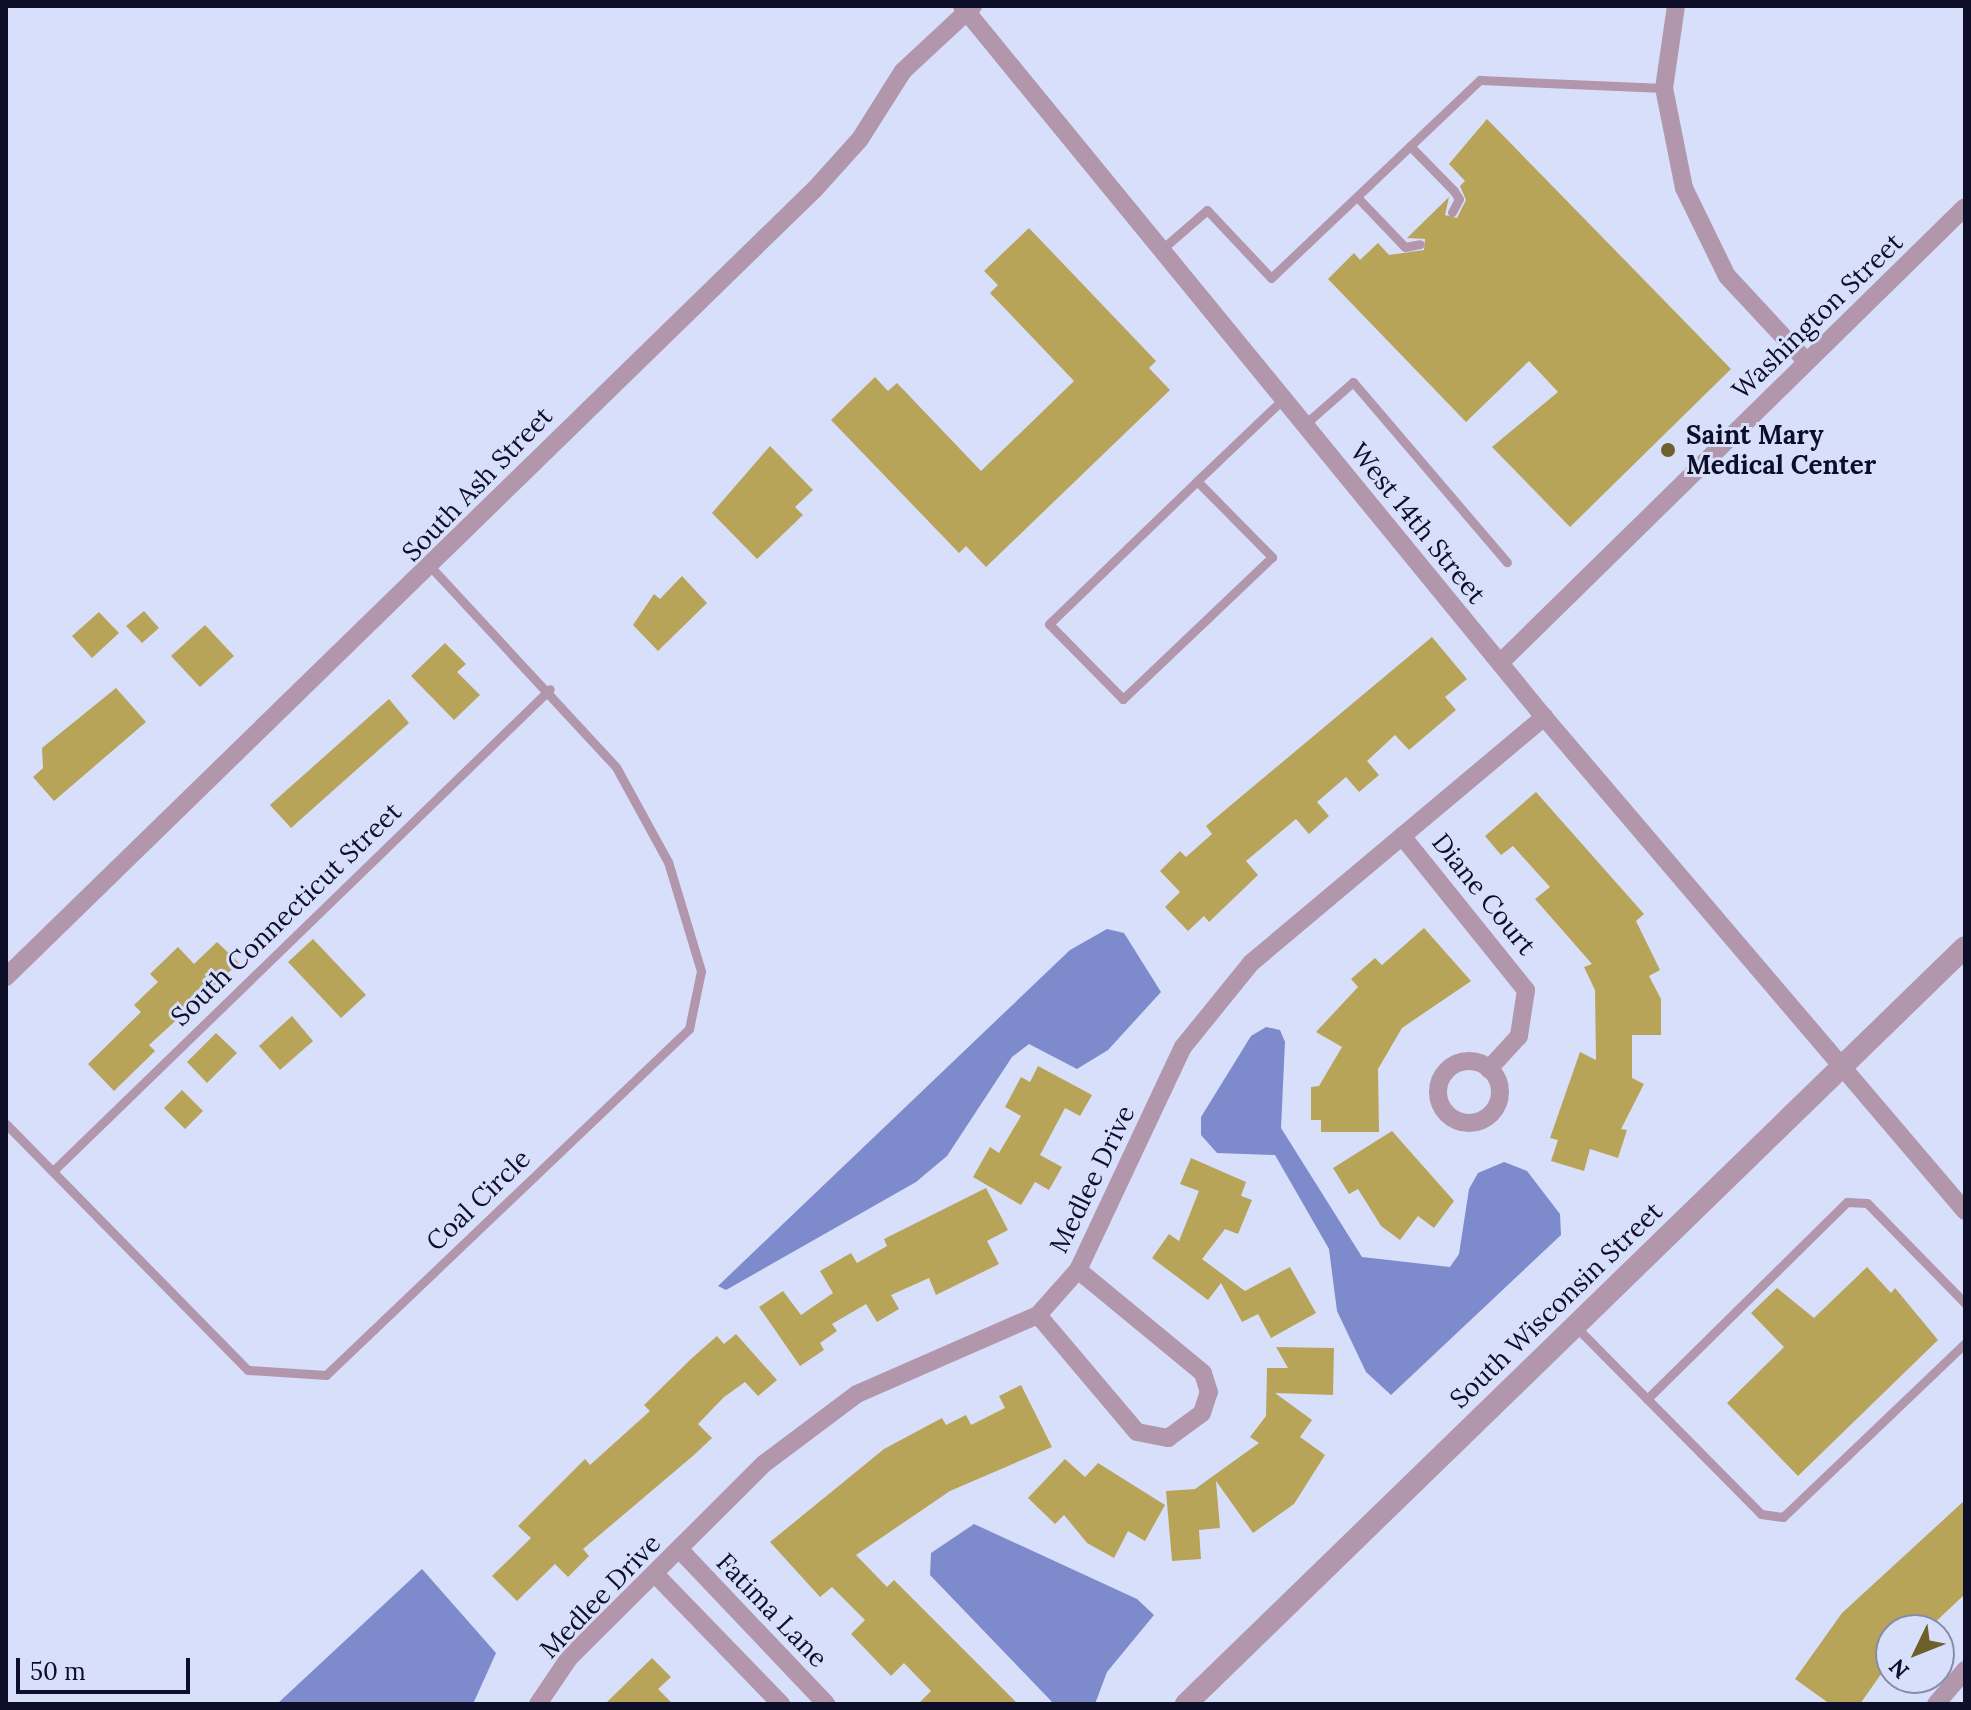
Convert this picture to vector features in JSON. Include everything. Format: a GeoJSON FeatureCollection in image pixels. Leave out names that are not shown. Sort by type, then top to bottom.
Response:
{"type":"FeatureCollection","features":[{"type":"Feature","properties":{"kind":"street"},"geometry":{"type":"LineString","coordinates":[[1676,6],[1664,88],[1684,188],[1727,276],[1807,362]]}},
{"type":"Feature","properties":{"kind":"street","name":"West 14th Street"},"geometry":{"type":"LineString","coordinates":[[967,8],[1544,717],[1965,1211]]}},
{"type":"Feature","properties":{"kind":"street","name":"South Ash Street"},"geometry":{"type":"LineString","coordinates":[[6,977],[432,568],[505,488],[815,189],[860,139],[903,71],[967,8]]}},
{"type":"Feature","properties":{"kind":"street","name":"Washington Street"},"geometry":{"type":"LineString","coordinates":[[1500,663],[1965,207]]}},
{"type":"Feature","properties":{"kind":"street","name":"Medlee Drive"},"geometry":{"type":"LineString","coordinates":[[538,1704],[569,1658],[681,1551],[765,1463],[857,1394],[1038,1315],[1078,1270],[1183,1047],[1251,963],[1544,717]]}},
{"type":"Feature","properties":{"kind":"street","name":"Diane Court"},"geometry":{"type":"LineString","coordinates":[[1402,836],[1526,990],[1519,1036],[1489,1069]]}},
{"type":"Feature","properties":{"kind":"street","name":"South Wisconsin Street"},"geometry":{"type":"LineString","coordinates":[[1186,1704],[1965,947]]}},
{"type":"Feature","properties":{"kind":"street"},"geometry":{"type":"LineString","coordinates":[[1038,1315],[1137,1432],[1168,1438],[1202,1413],[1209,1392],[1203,1373],[1078,1270]]}},
{"type":"Feature","properties":{"kind":"street","name":"Fatima Lane"},"geometry":{"type":"LineString","coordinates":[[681,1551],[826,1704]]}},
{"type":"Feature","properties":{"kind":"street"},"geometry":{"type":"LineString","coordinates":[[656,1575],[781,1704]]}},
{"type":"Feature","properties":{"kind":"street"},"geometry":{"type":"LineString","coordinates":[[1936,1704],[1965,1670]]}},
{"type":"Feature","properties":{"kind":"lane"},"geometry":{"type":"LineString","coordinates":[[1161,250],[1207,210],[1271,278],[1480,80],[1664,88]]}},
{"type":"Feature","properties":{"kind":"lane"},"geometry":{"type":"LineString","coordinates":[[1410,146],[1454,191],[1459,199],[1452,212]]}},
{"type":"Feature","properties":{"kind":"lane"},"geometry":{"type":"LineString","coordinates":[[1357,197],[1405,247],[1420,244]]}},
{"type":"Feature","properties":{"kind":"lane"},"geometry":{"type":"LineString","coordinates":[[1304,425],[1353,382],[1507,562]]}},
{"type":"Feature","properties":{"kind":"lane"},"geometry":{"type":"LineString","coordinates":[[1197,481],[1272,557],[1123,699],[1049,624],[1197,481],[1283,399]]}},
{"type":"Feature","properties":{"kind":"lane","name":"Coal Circle"},"geometry":{"type":"LineString","coordinates":[[6,1124],[248,1370],[326,1375],[689,1029],[701,971],[668,862],[616,767],[550,689],[432,568]]}},
{"type":"Feature","properties":{"kind":"lane","name":"South Connecticut Street"},"geometry":{"type":"LineString","coordinates":[[53,1171],[550,689]]}},
{"type":"Feature","properties":{"kind":"lane"},"geometry":{"type":"LineString","coordinates":[[1647,1399],[1847,1202],[1867,1203],[1965,1303]]}},
{"type":"Feature","properties":{"kind":"lane"},"geometry":{"type":"LineString","coordinates":[[1575,1326],[1761,1514],[1783,1517],[1965,1343]]}},
{"type":"Feature","properties":{"kind":"water"},"geometry":{"type":"Polygon","coordinates":[[[1107,929],[1124,933],[1161,992],[1108,1050],[1077,1069],[1029,1044],[1012,1057],[947,1156],[916,1182],[726,1290],[718,1286],[1070,950],[1107,929]]]}},
{"type":"Feature","properties":{"kind":"water"},"geometry":{"type":"Polygon","coordinates":[[[1266,1027],[1280,1030],[1285,1042],[1281,1128],[1362,1257],[1450,1267],[1459,1254],[1469,1189],[1478,1173],[1504,1162],[1527,1171],[1560,1214],[1561,1235],[1391,1395],[1366,1372],[1337,1311],[1329,1249],[1275,1155],[1217,1153],[1201,1135],[1201,1117],[1251,1036],[1266,1027]]]}},
{"type":"Feature","properties":{"kind":"water"},"geometry":{"type":"Polygon","coordinates":[[[974,1524],[1137,1599],[1154,1615],[1107,1672],[1095,1704],[1054,1704],[930,1575],[931,1553],[974,1524]]]}},
{"type":"Feature","properties":{"kind":"water"},"geometry":{"type":"Polygon","coordinates":[[[422,1569],[496,1653],[473,1704],[277,1704],[422,1569]]]}},
{"type":"Feature","properties":{"kind":"building"},"geometry":{"type":"Polygon","coordinates":[[[1487,119],[1731,369],[1570,527],[1492,447],[1558,392],[1529,361],[1466,422],[1328,279],[1354,253],[1360,260],[1378,243],[1389,255],[1424,250],[1425,239],[1407,238],[1449,197],[1445,215],[1457,218],[1466,200],[1460,186],[1465,181],[1449,164],[1487,119]]]}},
{"type":"Feature","properties":{"kind":"building"},"geometry":{"type":"Polygon","coordinates":[[[1029,228],[1156,361],[1149,368],[1170,390],[986,567],[966,546],[959,553],[831,420],[875,377],[888,391],[897,383],[981,471],[1074,381],[990,293],[998,285],[984,271],[1029,228]]]}},
{"type":"Feature","properties":{"kind":"building"},"geometry":{"type":"Polygon","coordinates":[[[770,446],[813,490],[795,507],[803,515],[757,559],[712,513],[770,446]]]}},
{"type":"Feature","properties":{"kind":"building"},"geometry":{"type":"Polygon","coordinates":[[[682,576],[707,603],[658,651],[633,625],[654,594],[660,599],[682,576]]]}},
{"type":"Feature","properties":{"kind":"building"},"geometry":{"type":"Polygon","coordinates":[[[144,611],[159,628],[142,643],[126,626],[144,611]]]}},
{"type":"Feature","properties":{"kind":"building"},"geometry":{"type":"Polygon","coordinates":[[[99,612],[119,633],[92,658],[72,636],[99,612]]]}},
{"type":"Feature","properties":{"kind":"building"},"geometry":{"type":"Polygon","coordinates":[[[205,625],[234,656],[200,687],[171,656],[205,625]]]}},
{"type":"Feature","properties":{"kind":"building"},"geometry":{"type":"Polygon","coordinates":[[[1432,637],[1467,679],[1445,697],[1456,710],[1409,750],[1395,735],[1367,761],[1379,775],[1359,792],[1346,777],[1317,802],[1329,816],[1309,834],[1296,819],[1246,861],[1258,875],[1209,922],[1204,916],[1188,931],[1165,907],[1180,892],[1160,871],[1180,851],[1186,857],[1212,834],[1206,826],[1432,637]]]}},
{"type":"Feature","properties":{"kind":"building"},"geometry":{"type":"Polygon","coordinates":[[[445,643],[466,664],[457,672],[480,695],[454,720],[411,676],[445,643]]]}},
{"type":"Feature","properties":{"kind":"building"},"geometry":{"type":"Polygon","coordinates":[[[116,688],[146,722],[54,801],[33,777],[43,768],[42,748],[116,688]]]}},
{"type":"Feature","properties":{"kind":"building"},"geometry":{"type":"Polygon","coordinates":[[[389,699],[409,723],[291,828],[270,805],[389,699]]]}},
{"type":"Feature","properties":{"kind":"building"},"geometry":{"type":"Polygon","coordinates":[[[1536,792],[1644,914],[1636,921],[1660,970],[1649,976],[1661,999],[1661,1035],[1632,1035],[1632,1078],[1644,1084],[1621,1129],[1627,1130],[1618,1158],[1590,1149],[1584,1171],[1551,1161],[1558,1140],[1550,1138],[1580,1052],[1596,1060],[1595,990],[1584,967],[1592,964],[1535,899],[1550,887],[1513,846],[1501,855],[1485,836],[1536,792]]]}},
{"type":"Feature","properties":{"kind":"building"},"geometry":{"type":"Polygon","coordinates":[[[1424,928],[1471,981],[1402,1028],[1378,1069],[1379,1132],[1321,1132],[1321,1120],[1311,1120],[1311,1087],[1319,1086],[1342,1047],[1316,1032],[1358,987],[1351,979],[1375,958],[1382,965],[1424,928]]]}},
{"type":"Feature","properties":{"kind":"building"},"geometry":{"type":"Polygon","coordinates":[[[313,939],[366,995],[341,1018],[288,962],[313,939]]]}},
{"type":"Feature","properties":{"kind":"building"},"geometry":{"type":"Polygon","coordinates":[[[217,942],[239,963],[149,1045],[155,1051],[114,1091],[88,1064],[141,1012],[134,1005],[158,982],[150,974],[178,947],[194,964],[217,942]]]}},
{"type":"Feature","properties":{"kind":"building"},"geometry":{"type":"Polygon","coordinates":[[[292,1016],[313,1041],[280,1070],[259,1046],[292,1016]]]}},
{"type":"Feature","properties":{"kind":"building"},"geometry":{"type":"Polygon","coordinates":[[[216,1033],[237,1053],[207,1083],[187,1062],[216,1033]]]}},
{"type":"Feature","properties":{"kind":"building"},"geometry":{"type":"Polygon","coordinates":[[[1038,1066],[1092,1095],[1080,1116],[1065,1108],[1040,1155],[1062,1167],[1049,1190],[1035,1182],[1021,1205],[973,1177],[990,1147],[999,1153],[1021,1116],[1005,1107],[1021,1077],[1030,1082],[1038,1066]]]}},
{"type":"Feature","properties":{"kind":"building"},"geometry":{"type":"Polygon","coordinates":[[[182,1090],[203,1111],[185,1129],[164,1108],[182,1090]]]}},
{"type":"Feature","properties":{"kind":"building"},"geometry":{"type":"Polygon","coordinates":[[[1392,1131],[1454,1201],[1434,1228],[1418,1216],[1400,1240],[1381,1226],[1358,1189],[1349,1194],[1333,1168],[1392,1131]]]}},
{"type":"Feature","properties":{"kind":"building"},"geometry":{"type":"Polygon","coordinates":[[[1191,1158],[1246,1182],[1241,1196],[1252,1200],[1238,1234],[1225,1229],[1202,1259],[1245,1291],[1290,1267],[1316,1313],[1271,1338],[1258,1314],[1242,1322],[1221,1283],[1208,1300],[1152,1258],[1169,1234],[1179,1241],[1199,1191],[1180,1184],[1191,1158]]]}},
{"type":"Feature","properties":{"kind":"building"},"geometry":{"type":"Polygon","coordinates":[[[986,1188],[1008,1230],[987,1241],[999,1264],[936,1295],[929,1278],[891,1295],[899,1309],[877,1322],[866,1304],[832,1324],[837,1331],[820,1343],[824,1350],[800,1366],[759,1307],[783,1291],[801,1315],[833,1293],[820,1271],[851,1253],[857,1263],[887,1246],[884,1239],[986,1188]]]}},
{"type":"Feature","properties":{"kind":"building"},"geometry":{"type":"Polygon","coordinates":[[[1867,1267],[1891,1293],[1895,1288],[1938,1340],[1798,1476],[1727,1403],[1784,1347],[1751,1313],[1777,1288],[1814,1318],[1867,1267]]]}},
{"type":"Feature","properties":{"kind":"building"},"geometry":{"type":"Polygon","coordinates":[[[736,1334],[777,1380],[758,1396],[745,1382],[724,1397],[698,1424],[712,1438],[583,1549],[589,1556],[568,1577],[555,1564],[517,1601],[492,1576],[531,1538],[518,1526],[585,1459],[590,1465],[650,1411],[644,1405],[717,1336],[724,1344],[736,1334]]]}},
{"type":"Feature","properties":{"kind":"building"},"geometry":{"type":"Polygon","coordinates":[[[1276,1347],[1334,1348],[1333,1395],[1275,1393],[1312,1420],[1300,1437],[1325,1455],[1294,1504],[1253,1533],[1216,1481],[1220,1528],[1199,1530],[1201,1559],[1172,1561],[1166,1491],[1195,1489],[1259,1443],[1250,1437],[1266,1416],[1267,1368],[1288,1368],[1276,1347]]]}},
{"type":"Feature","properties":{"kind":"building"},"geometry":{"type":"Polygon","coordinates":[[[1021,1385],[1052,1447],[950,1491],[856,1555],[887,1587],[894,1580],[1018,1704],[918,1704],[931,1691],[904,1663],[891,1676],[851,1634],[865,1620],[832,1587],[820,1597],[770,1542],[884,1449],[942,1418],[946,1425],[966,1415],[971,1425],[1005,1408],[999,1396],[1021,1385]]]}},
{"type":"Feature","properties":{"kind":"building"},"geometry":{"type":"Polygon","coordinates":[[[1065,1459],[1085,1477],[1098,1463],[1165,1505],[1145,1541],[1128,1531],[1114,1558],[1087,1543],[1064,1515],[1055,1524],[1028,1498],[1065,1459]]]}},
{"type":"Feature","properties":{"kind":"building"},"geometry":{"type":"Polygon","coordinates":[[[1965,1500],[1965,1594],[1944,1614],[1875,1614],[1875,1683],[1860,1704],[1830,1704],[1795,1679],[1842,1613],[1965,1500]]]}},
{"type":"Feature","properties":{"kind":"building"},"geometry":{"type":"Polygon","coordinates":[[[652,1658],[671,1677],[658,1689],[673,1704],[605,1704],[652,1658]]]}},
{"type":"Feature","properties":{"kind":"place","name":"Saint Mary Medical Center"},"geometry":{"type":"Point","coordinates":[1668,450]}}]}
